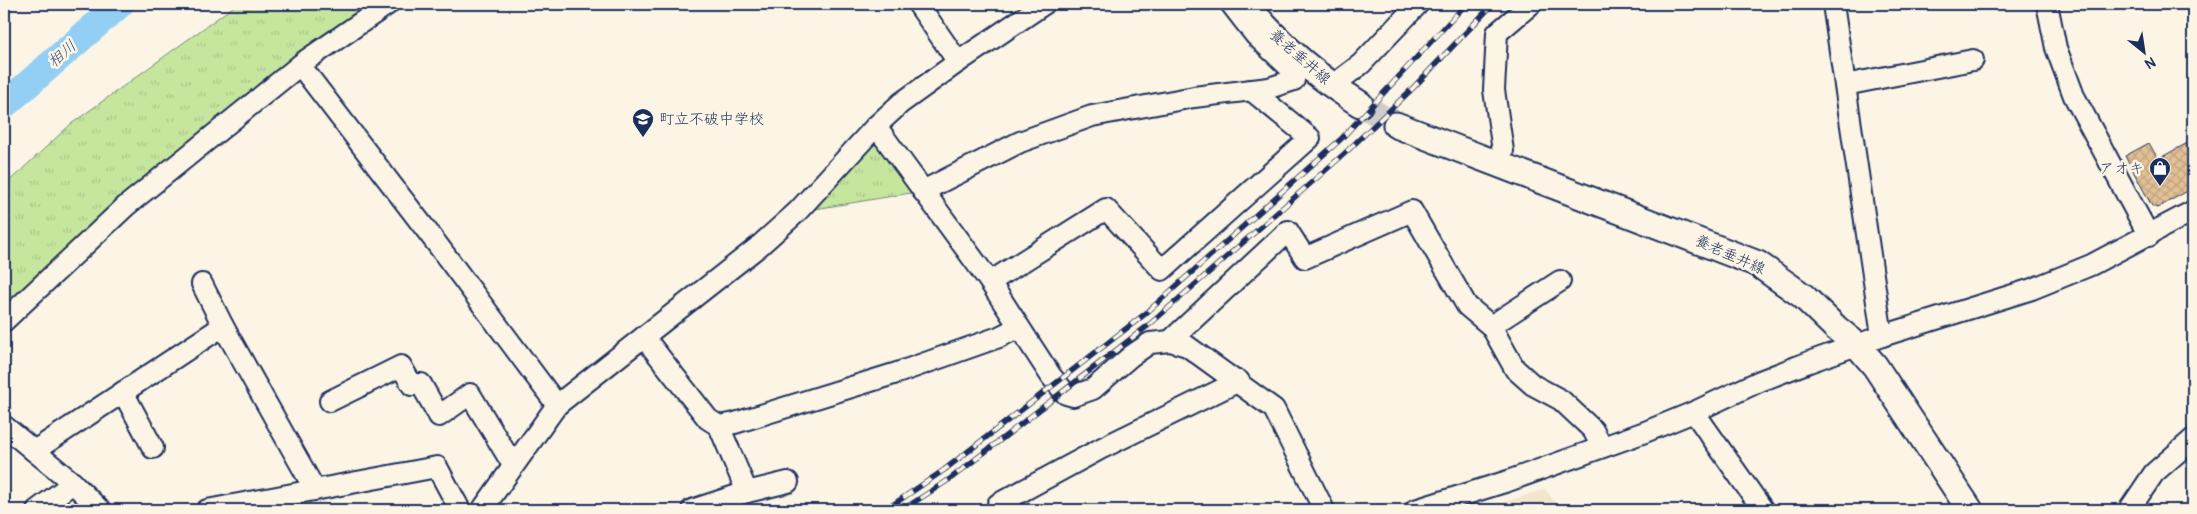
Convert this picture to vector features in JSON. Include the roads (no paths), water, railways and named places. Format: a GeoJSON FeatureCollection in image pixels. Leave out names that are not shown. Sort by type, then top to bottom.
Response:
{"type":"FeatureCollection","features":[{"type":"Feature","properties":{"kind":"main road","name":"養老垂井線"},"geometry":{"type":"LineString","coordinates":[[1246,4],[1279,41],[1306,67],[1360,104]]}},
{"type":"Feature","properties":{"kind":"main road","name":"養老垂井線"},"geometry":{"type":"LineString","coordinates":[[1396,125],[1758,264],[1803,296],[1836,328],[1857,345],[1874,366],[1970,510]]}},
{"type":"Feature","properties":{"kind":"street"},"geometry":{"type":"LineString","coordinates":[[4,321],[126,206],[300,65],[388,4]]}},
{"type":"Feature","properties":{"kind":"street"},"geometry":{"type":"LineString","coordinates":[[482,510],[557,405],[758,247],[797,212],[876,126],[902,103],[958,62],[1044,4]]}},
{"type":"Feature","properties":{"kind":"street"},"geometry":{"type":"LineString","coordinates":[[923,191],[1020,142],[1092,116],[1125,108],[1269,88],[1294,80],[1294,72],[1255,35],[1231,4]]}},
{"type":"Feature","properties":{"kind":"street"},"geometry":{"type":"LineString","coordinates":[[1332,86],[1361,64],[1418,4]]}},
{"type":"Feature","properties":{"kind":"street"},"geometry":{"type":"LineString","coordinates":[[1502,150],[1494,90],[1498,33],[1531,4]]}},
{"type":"Feature","properties":{"kind":"street"},"geometry":{"type":"LineString","coordinates":[[1833,4],[1882,336]]}},
{"type":"Feature","properties":{"kind":"street"},"geometry":{"type":"LineString","coordinates":[[2047,4],[2056,48],[2074,96],[2149,236]]}},
{"type":"Feature","properties":{"kind":"street"},"geometry":{"type":"LineString","coordinates":[[921,5],[958,62]]}},
{"type":"Feature","properties":{"kind":"street"},"geometry":{"type":"LineString","coordinates":[[1845,84],[1973,60]]}},
{"type":"Feature","properties":{"kind":"street"},"geometry":{"type":"LineString","coordinates":[[300,65],[557,405]]}},
{"type":"Feature","properties":{"kind":"street"},"geometry":{"type":"LineString","coordinates":[[990,282],[1106,209],[1162,270],[1310,138],[1251,90]]}},
{"type":"Feature","properties":{"kind":"street"},"geometry":{"type":"LineString","coordinates":[[876,126],[990,282],[1051,376],[1066,394],[1073,396],[1092,389],[1131,356],[1150,343],[1170,341],[1188,346],[1274,408],[1324,510]]}},
{"type":"Feature","properties":{"kind":"street"},"geometry":{"type":"LineString","coordinates":[[1170,341],[1288,231],[1305,258],[1412,211],[1467,306],[1491,326],[1515,369],[1533,385],[1561,400],[1593,430],[1602,447]]}},
{"type":"Feature","properties":{"kind":"street"},"geometry":{"type":"LineString","coordinates":[[1415,510],[1508,481],[1602,447],[1694,412],[1760,380],[1882,336],[2032,289],[2091,265],[2149,236],[2193,211]]}},
{"type":"Feature","properties":{"kind":"street"},"geometry":{"type":"LineString","coordinates":[[1491,326],[1560,281]]}},
{"type":"Feature","properties":{"kind":"street"},"geometry":{"type":"LineString","coordinates":[[202,284],[223,326],[315,490]]}},
{"type":"Feature","properties":{"kind":"street"},"geometry":{"type":"LineString","coordinates":[[34,451],[223,326]]}},
{"type":"Feature","properties":{"kind":"street"},"geometry":{"type":"LineString","coordinates":[[719,426],[897,373],[999,337],[1019,326]]}},
{"type":"Feature","properties":{"kind":"street"},"geometry":{"type":"LineString","coordinates":[[644,337],[708,419],[719,426],[747,492]]}},
{"type":"Feature","properties":{"kind":"street"},"geometry":{"type":"LineString","coordinates":[[330,401],[401,366],[412,385],[421,384],[439,416],[470,394],[513,465]]}},
{"type":"Feature","properties":{"kind":"street"},"geometry":{"type":"LineString","coordinates":[[998,504],[1102,448],[1239,381]]}},
{"type":"Feature","properties":{"kind":"street"},"geometry":{"type":"LineString","coordinates":[[123,392],[153,448]]}},
{"type":"Feature","properties":{"kind":"street"},"geometry":{"type":"LineString","coordinates":[[1694,412],[1763,510]]}},
{"type":"Feature","properties":{"kind":"street"},"geometry":{"type":"LineString","coordinates":[[4,426],[73,483],[100,510]]}},
{"type":"Feature","properties":{"kind":"street"},"geometry":{"type":"LineString","coordinates":[[2129,510],[2154,473],[2193,439]]}},
{"type":"Feature","properties":{"kind":"street"},"geometry":{"type":"LineString","coordinates":[[207,510],[437,467],[460,510]]}},
{"type":"Feature","properties":{"kind":"street"},"geometry":{"type":"LineString","coordinates":[[692,510],[747,492],[788,482]]}},
{"type":"Feature","properties":{"kind":"street"},"geometry":{"type":"LineString","coordinates":[[37,510],[73,483]]}},
{"type":"Feature","properties":{"kind":"waterway","name":"相川"},"geometry":{"type":"LineString","coordinates":[[4,105],[120,4]]}},
{"type":"Feature","properties":{"kind":"tunnel"},"geometry":{"type":"LineString","coordinates":[[1360,104],[1396,125]]}},
{"type":"Feature","properties":{"kind":"railway"},"geometry":{"type":"LineString","coordinates":[[885,510],[944,470],[1145,314],[1341,139],[1466,4]]}},
{"type":"Feature","properties":{"kind":"railway"},"geometry":{"type":"LineString","coordinates":[[902,510],[950,479],[1150,324],[1344,154],[1412,89],[1493,4]]}},
{"type":"Feature","properties":{"kind":"place","name":"町立不破中学校"},"geometry":{"type":"Point","coordinates":[643,138]}},
{"type":"Feature","properties":{"kind":"place","name":"アオキ"},"geometry":{"type":"Point","coordinates":[2160,187]}}]}
